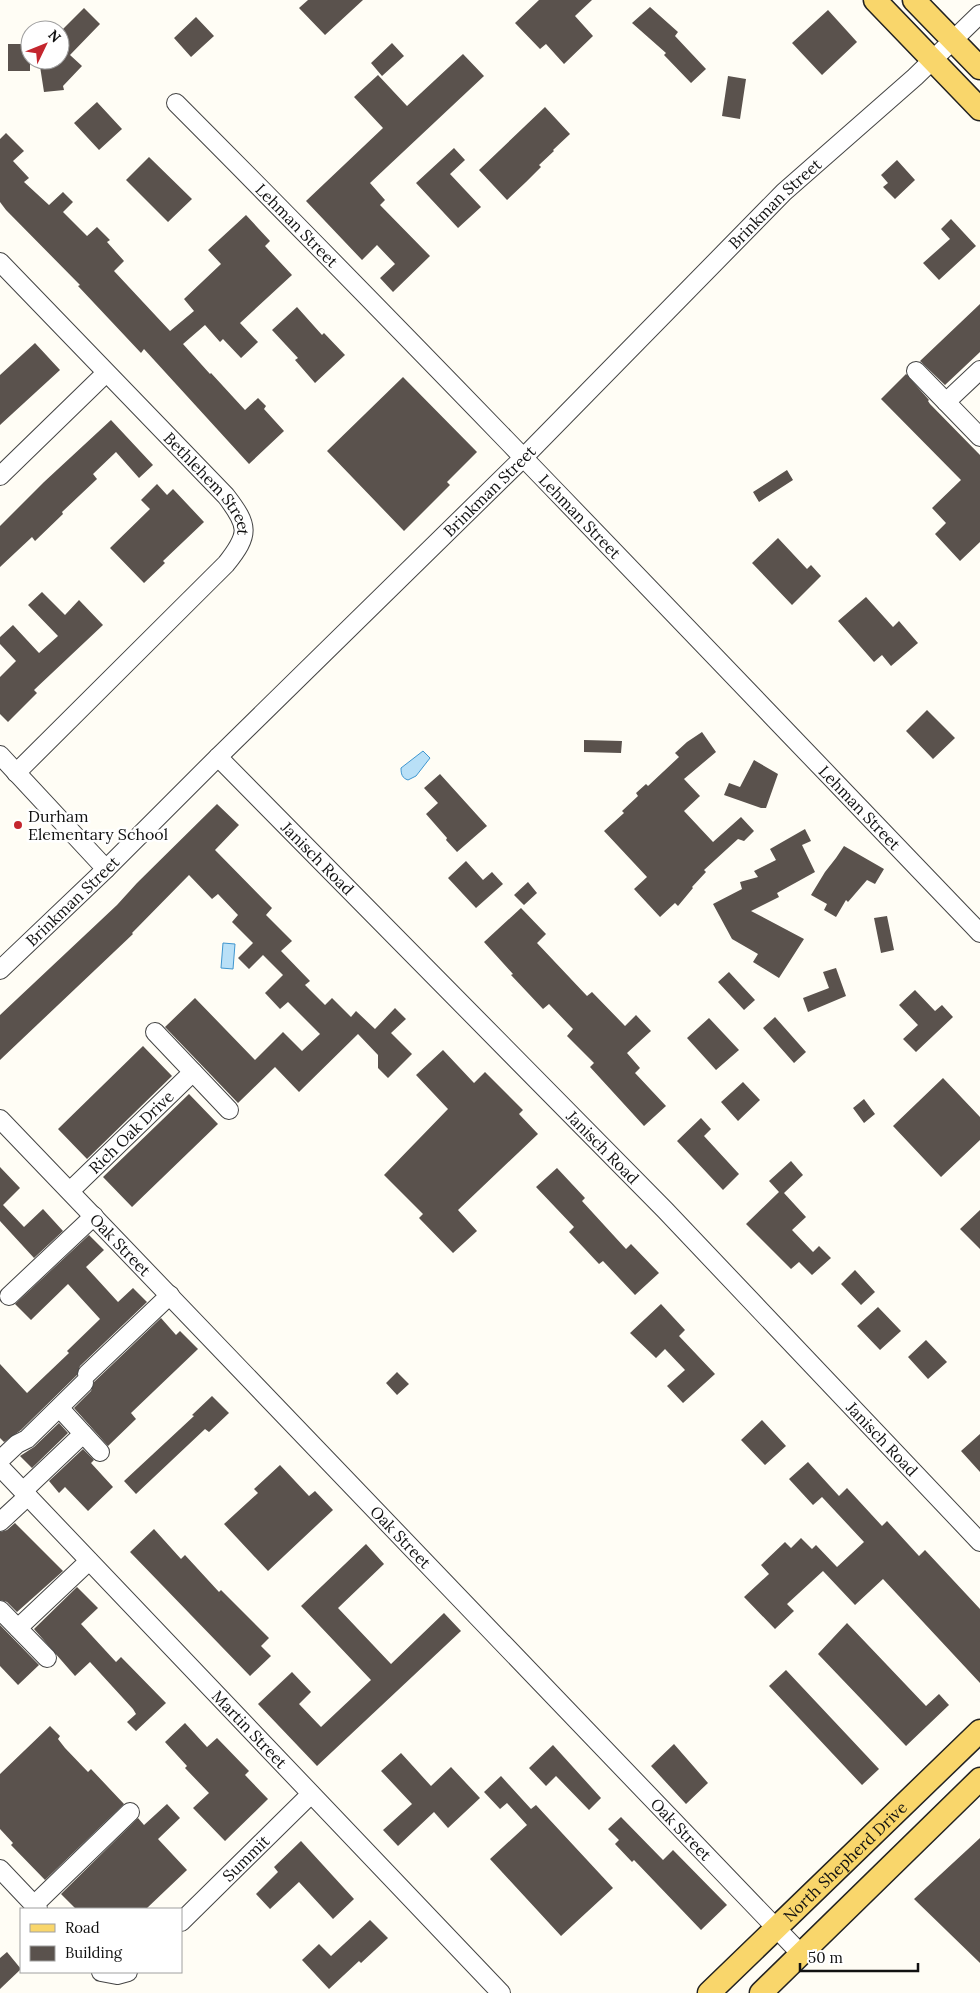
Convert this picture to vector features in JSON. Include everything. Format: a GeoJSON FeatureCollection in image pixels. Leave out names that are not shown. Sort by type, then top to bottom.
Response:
{"type":"FeatureCollection","features":[{"type":"Feature","properties":{"kind":"main road"},"geometry":{"type":"LineString","coordinates":[[875,0],[980,109]]}},
{"type":"Feature","properties":{"kind":"main road"},"geometry":{"type":"LineString","coordinates":[[914,0],[980,68]]}},
{"type":"Feature","properties":{"kind":"main road","name":"North Shepherd Drive"},"geometry":{"type":"LineString","coordinates":[[709,1993],[980,1731]]}},
{"type":"Feature","properties":{"kind":"main road","name":"North Shepherd Drive"},"geometry":{"type":"LineString","coordinates":[[761,1993],[980,1779]]}},
{"type":"Feature","properties":{"kind":"street","name":"Brinkman Street"},"geometry":{"type":"LineString","coordinates":[[0,970],[106,869],[524,458],[784,192],[933,60],[980,14]]}},
{"type":"Feature","properties":{"kind":"street","name":"Lehman Street"},"geometry":{"type":"LineString","coordinates":[[176,103],[334,262],[524,458],[980,933]]}},
{"type":"Feature","properties":{"kind":"street","name":"Bethlehem Street"},"geometry":{"type":"LineString","coordinates":[[0,262],[226,496],[240,515],[244,533],[239,548],[226,564],[16,772]]}},
{"type":"Feature","properties":{"kind":"street"},"geometry":{"type":"LineString","coordinates":[[946,402],[980,370]]}},
{"type":"Feature","properties":{"kind":"street"},"geometry":{"type":"LineString","coordinates":[[916,371],[980,437]]}},
{"type":"Feature","properties":{"kind":"street"},"geometry":{"type":"LineString","coordinates":[[0,476],[106,373]]}},
{"type":"Feature","properties":{"kind":"street"},"geometry":{"type":"LineString","coordinates":[[0,755],[106,869]]}},
{"type":"Feature","properties":{"kind":"street","name":"Janisch Road"},"geometry":{"type":"LineString","coordinates":[[218,757],[665,1210],[980,1542]]}},
{"type":"Feature","properties":{"kind":"street"},"geometry":{"type":"LineString","coordinates":[[155,1032],[229,1110]]}},
{"type":"Feature","properties":{"kind":"street","name":"Rich Oak Drive"},"geometry":{"type":"LineString","coordinates":[[70,1191],[193,1072]]}},
{"type":"Feature","properties":{"kind":"street","name":"Oak Street"},"geometry":{"type":"LineString","coordinates":[[0,1119],[801,1954]]}},
{"type":"Feature","properties":{"kind":"street"},"geometry":{"type":"LineString","coordinates":[[9,1296],[94,1216]]}},
{"type":"Feature","properties":{"kind":"street"},"geometry":{"type":"LineString","coordinates":[[0,1460],[17,1444],[26,1439],[170,1295]]}},
{"type":"Feature","properties":{"kind":"street"},"geometry":{"type":"LineString","coordinates":[[64,1414],[100,1452]]}},
{"type":"Feature","properties":{"kind":"street"},"geometry":{"type":"LineString","coordinates":[[0,1522],[83,1434]]}},
{"type":"Feature","properties":{"kind":"street","name":"Martin Street"},"geometry":{"type":"LineString","coordinates":[[0,1467],[500,1993]]}},
{"type":"Feature","properties":{"kind":"street"},"geometry":{"type":"LineString","coordinates":[[18,1628],[89,1560]]}},
{"type":"Feature","properties":{"kind":"street"},"geometry":{"type":"LineString","coordinates":[[0,1610],[47,1658]]}},
{"type":"Feature","properties":{"kind":"street","name":"Summit"},"geometry":{"type":"LineString","coordinates":[[182,1921],[311,1794]]}},
{"type":"Feature","properties":{"kind":"street"},"geometry":{"type":"LineString","coordinates":[[0,1869],[36,1907],[130,1812]]}},
{"type":"Feature","properties":{"kind":"water"},"geometry":{"type":"Polygon","coordinates":[[[423,751],[430,758],[416,776],[408,780],[404,778],[401,768],[423,751]]]}},
{"type":"Feature","properties":{"kind":"water"},"geometry":{"type":"Polygon","coordinates":[[[223,943],[235,944],[233,969],[221,968],[223,943]]]}},
{"type":"Feature","properties":{"kind":"building"},"geometry":{"type":"Polygon","coordinates":[[[308,0],[363,0],[325,35],[299,8],[308,0]]]}},
{"type":"Feature","properties":{"kind":"building"},"geometry":{"type":"Polygon","coordinates":[[[539,0],[592,0],[575,16],[593,36],[564,64],[546,44],[540,49],[515,23],[539,0]]]}},
{"type":"Feature","properties":{"kind":"building"},"geometry":{"type":"Polygon","coordinates":[[[650,7],[678,32],[675,36],[706,69],[691,83],[664,55],[666,53],[632,23],[650,7]]]}},
{"type":"Feature","properties":{"kind":"building"},"geometry":{"type":"Polygon","coordinates":[[[84,8],[100,24],[70,55],[70,22],[84,8]]]}},
{"type":"Feature","properties":{"kind":"building"},"geometry":{"type":"Polygon","coordinates":[[[828,10],[857,42],[822,75],[792,43],[828,10]]]}},
{"type":"Feature","properties":{"kind":"building"},"geometry":{"type":"Polygon","coordinates":[[[196,17],[214,36],[191,57],[174,38],[196,17]]]}},
{"type":"Feature","properties":{"kind":"building"},"geometry":{"type":"Polygon","coordinates":[[[392,43],[404,56],[382,76],[371,63],[392,43]]]}},
{"type":"Feature","properties":{"kind":"building"},"geometry":{"type":"Polygon","coordinates":[[[8,44],[20,44],[20,70],[30,71],[8,71],[8,44]]]}},
{"type":"Feature","properties":{"kind":"building"},"geometry":{"type":"Polygon","coordinates":[[[463,54],[484,76],[370,183],[385,200],[380,205],[430,256],[393,292],[380,278],[395,264],[377,245],[362,260],[306,201],[383,128],[354,97],[378,75],[407,106],[463,54]]]}},
{"type":"Feature","properties":{"kind":"building"},"geometry":{"type":"Polygon","coordinates":[[[70,55],[82,66],[63,86],[64,90],[44,92],[41,70],[70,70],[70,55]]]}},
{"type":"Feature","properties":{"kind":"building"},"geometry":{"type":"Polygon","coordinates":[[[728,76],[746,79],[740,119],[722,116],[728,76]]]}},
{"type":"Feature","properties":{"kind":"building"},"geometry":{"type":"Polygon","coordinates":[[[97,102],[122,129],[99,150],[74,123],[97,102]]]}},
{"type":"Feature","properties":{"kind":"building"},"geometry":{"type":"Polygon","coordinates":[[[545,107],[570,134],[539,165],[541,167],[507,200],[479,170],[545,107]]]}},
{"type":"Feature","properties":{"kind":"building"},"geometry":{"type":"Polygon","coordinates":[[[6,133],[24,151],[13,161],[29,178],[24,182],[49,205],[63,192],[73,202],[63,212],[87,236],[97,227],[110,240],[107,242],[124,261],[114,271],[170,331],[194,311],[184,299],[221,264],[208,250],[246,215],[270,241],[265,246],[292,275],[240,323],[258,342],[241,358],[223,339],[220,342],[205,325],[183,344],[245,410],[258,398],[266,406],[264,409],[284,431],[249,464],[144,349],[141,353],[78,286],[80,285],[0,202],[0,139],[6,133]]]}},
{"type":"Feature","properties":{"kind":"building"},"geometry":{"type":"Polygon","coordinates":[[[454,148],[465,160],[450,174],[481,207],[458,228],[416,183],[454,148]]]}},
{"type":"Feature","properties":{"kind":"building"},"geometry":{"type":"Polygon","coordinates":[[[149,157],[192,199],[168,222],[126,180],[149,157]]]}},
{"type":"Feature","properties":{"kind":"building"},"geometry":{"type":"Polygon","coordinates":[[[897,160],[915,180],[895,199],[883,187],[888,183],[881,175],[897,160]]]}},
{"type":"Feature","properties":{"kind":"building"},"geometry":{"type":"Polygon","coordinates":[[[951,219],[976,246],[939,280],[923,263],[950,239],[941,229],[951,219]]]}},
{"type":"Feature","properties":{"kind":"building"},"geometry":{"type":"Polygon","coordinates":[[[980,304],[980,352],[945,385],[920,361],[980,304]]]}},
{"type":"Feature","properties":{"kind":"building"},"geometry":{"type":"Polygon","coordinates":[[[297,307],[322,335],[324,333],[345,355],[315,383],[295,360],[298,358],[272,330],[297,307]]]}},
{"type":"Feature","properties":{"kind":"building"},"geometry":{"type":"Polygon","coordinates":[[[35,343],[60,370],[0,425],[0,375],[35,343]]]}},
{"type":"Feature","properties":{"kind":"building"},"geometry":{"type":"Polygon","coordinates":[[[906,374],[929,400],[930,404],[980,455],[980,542],[960,561],[935,534],[946,523],[932,508],[961,480],[881,399],[906,374]]]}},
{"type":"Feature","properties":{"kind":"building"},"geometry":{"type":"Polygon","coordinates":[[[403,377],[477,452],[447,482],[450,485],[404,531],[327,451],[403,377]]]}},
{"type":"Feature","properties":{"kind":"building"},"geometry":{"type":"Polygon","coordinates":[[[111,420],[153,465],[139,478],[116,452],[93,474],[97,479],[62,512],[63,514],[35,541],[32,537],[0,567],[0,526],[111,420]]]}},
{"type":"Feature","properties":{"kind":"building"},"geometry":{"type":"Polygon","coordinates":[[[787,470],[793,480],[759,502],[753,492],[787,470]]]}},
{"type":"Feature","properties":{"kind":"building"},"geometry":{"type":"Polygon","coordinates":[[[157,484],[167,495],[173,489],[204,522],[163,561],[165,563],[144,583],[110,548],[150,509],[141,500],[157,484]]]}},
{"type":"Feature","properties":{"kind":"building"},"geometry":{"type":"Polygon","coordinates":[[[778,538],[807,569],[811,565],[821,576],[792,605],[752,563],[778,538]]]}},
{"type":"Feature","properties":{"kind":"building"},"geometry":{"type":"Polygon","coordinates":[[[42,592],[65,615],[79,600],[103,625],[34,690],[37,693],[8,722],[0,714],[0,677],[16,661],[0,644],[0,637],[13,625],[39,653],[58,636],[28,605],[42,592]]]}},
{"type":"Feature","properties":{"kind":"building"},"geometry":{"type":"Polygon","coordinates":[[[866,597],[893,627],[899,621],[918,643],[891,666],[882,655],[874,662],[838,621],[866,597]]]}},
{"type":"Feature","properties":{"kind":"building"},"geometry":{"type":"Polygon","coordinates":[[[927,710],[955,738],[933,759],[906,731],[927,710]]]}},
{"type":"Feature","properties":{"kind":"building"},"geometry":{"type":"Polygon","coordinates":[[[702,732],[716,752],[684,779],[700,796],[684,811],[713,842],[741,817],[754,831],[744,841],[738,839],[704,870],[706,872],[678,906],[675,903],[660,917],[634,889],[647,877],[604,831],[624,813],[622,811],[638,796],[636,793],[646,784],[648,786],[679,757],[675,753],[702,732]]]}},
{"type":"Feature","properties":{"kind":"building"},"geometry":{"type":"Polygon","coordinates":[[[584,740],[622,741],[621,753],[584,752],[584,740]]]}},
{"type":"Feature","properties":{"kind":"building"},"geometry":{"type":"Polygon","coordinates":[[[754,760],[778,774],[766,808],[724,795],[729,783],[740,787],[754,760]]]}},
{"type":"Feature","properties":{"kind":"building"},"geometry":{"type":"Polygon","coordinates":[[[440,774],[487,826],[457,852],[426,814],[438,803],[424,788],[440,774]]]}},
{"type":"Feature","properties":{"kind":"building"},"geometry":{"type":"Polygon","coordinates":[[[217,804],[239,825],[215,850],[272,908],[266,915],[292,941],[281,951],[310,981],[305,985],[325,1005],[332,998],[351,1017],[356,1011],[375,1029],[395,1008],[406,1019],[391,1033],[412,1054],[388,1078],[378,1068],[378,1055],[358,1034],[299,1092],[275,1067],[238,1103],[165,1027],[195,998],[255,1060],[283,1032],[302,1051],[320,1034],[288,1002],[280,1009],[265,993],[283,975],[263,955],[249,969],[238,958],[253,943],[232,922],[238,915],[218,894],[212,899],[189,875],[133,934],[0,1060],[0,1015],[117,905],[217,804]]]}},
{"type":"Feature","properties":{"kind":"building"},"geometry":{"type":"Polygon","coordinates":[[[805,829],[811,841],[802,845],[815,872],[777,893],[779,897],[751,911],[804,939],[779,978],[753,962],[758,954],[732,939],[713,904],[742,889],[740,882],[758,877],[754,871],[776,860],[770,849],[805,829]]]}},
{"type":"Feature","properties":{"kind":"building"},"geometry":{"type":"Polygon","coordinates":[[[844,846],[884,869],[875,884],[867,880],[848,902],[846,900],[836,917],[824,910],[827,904],[811,895],[844,846]]]}},
{"type":"Feature","properties":{"kind":"building"},"geometry":{"type":"Polygon","coordinates":[[[466,861],[483,880],[492,872],[503,884],[476,908],[448,878],[466,861]]]}},
{"type":"Feature","properties":{"kind":"building"},"geometry":{"type":"Polygon","coordinates":[[[528,882],[537,893],[524,905],[514,895],[528,882]]]}},
{"type":"Feature","properties":{"kind":"building"},"geometry":{"type":"Polygon","coordinates":[[[521,908],[546,934],[537,943],[587,996],[592,992],[625,1026],[636,1015],[651,1031],[627,1053],[640,1068],[635,1073],[666,1106],[644,1126],[590,1067],[594,1063],[567,1036],[573,1029],[549,1004],[543,1009],[511,975],[513,974],[484,942],[521,908]]]}},
{"type":"Feature","properties":{"kind":"building"},"geometry":{"type":"Polygon","coordinates":[[[887,916],[894,950],[881,953],[874,918],[887,916]]]}},
{"type":"Feature","properties":{"kind":"building"},"geometry":{"type":"Polygon","coordinates":[[[836,968],[846,996],[808,1012],[803,998],[829,988],[823,972],[836,968]]]}},
{"type":"Feature","properties":{"kind":"building"},"geometry":{"type":"Polygon","coordinates":[[[729,972],[755,1000],[744,1010],[718,982],[729,972]]]}},
{"type":"Feature","properties":{"kind":"building"},"geometry":{"type":"Polygon","coordinates":[[[915,990],[935,1011],[942,1005],[953,1017],[916,1052],[903,1039],[918,1025],[899,1005],[915,990]]]}},
{"type":"Feature","properties":{"kind":"building"},"geometry":{"type":"Polygon","coordinates":[[[775,1017],[806,1052],[794,1063],[763,1028],[775,1017]]]}},
{"type":"Feature","properties":{"kind":"building"},"geometry":{"type":"Polygon","coordinates":[[[709,1018],[739,1050],[716,1070],[687,1038],[709,1018]]]}},
{"type":"Feature","properties":{"kind":"building"},"geometry":{"type":"Polygon","coordinates":[[[143,1046],[172,1076],[87,1159],[58,1129],[143,1046]]]}},
{"type":"Feature","properties":{"kind":"building"},"geometry":{"type":"Polygon","coordinates":[[[443,1050],[474,1083],[485,1072],[523,1110],[519,1114],[538,1134],[458,1210],[477,1231],[453,1253],[419,1218],[423,1214],[384,1175],[448,1109],[416,1075],[443,1050]]]}},
{"type":"Feature","properties":{"kind":"building"},"geometry":{"type":"Polygon","coordinates":[[[943,1078],[980,1117],[980,1140],[941,1177],[893,1126],[943,1078]]]}},
{"type":"Feature","properties":{"kind":"building"},"geometry":{"type":"Polygon","coordinates":[[[743,1082],[760,1100],[738,1121],[721,1102],[743,1082]]]}},
{"type":"Feature","properties":{"kind":"building"},"geometry":{"type":"Polygon","coordinates":[[[189,1094],[218,1124],[132,1207],[103,1177],[189,1094]]]}},
{"type":"Feature","properties":{"kind":"building"},"geometry":{"type":"Polygon","coordinates":[[[864,1099],[875,1114],[864,1123],[853,1108],[864,1099]]]}},
{"type":"Feature","properties":{"kind":"building"},"geometry":{"type":"Polygon","coordinates":[[[701,1118],[711,1129],[704,1136],[739,1174],[723,1190],[677,1141],[701,1118]]]}},
{"type":"Feature","properties":{"kind":"building"},"geometry":{"type":"Polygon","coordinates":[[[791,1161],[803,1175],[784,1193],[806,1217],[792,1230],[813,1252],[819,1246],[831,1258],[812,1275],[799,1262],[791,1269],[746,1224],[779,1192],[769,1181],[791,1161]]]}},
{"type":"Feature","properties":{"kind":"building"},"geometry":{"type":"Polygon","coordinates":[[[0,1167],[20,1188],[3,1205],[24,1227],[43,1209],[63,1231],[34,1258],[0,1221],[0,1167]]]}},
{"type":"Feature","properties":{"kind":"building"},"geometry":{"type":"Polygon","coordinates":[[[557,1168],[585,1198],[582,1201],[626,1249],[631,1244],[659,1273],[635,1295],[603,1261],[599,1264],[569,1232],[574,1227],[536,1187],[557,1168]]]}},
{"type":"Feature","properties":{"kind":"building"},"geometry":{"type":"Polygon","coordinates":[[[980,1210],[980,1249],[960,1229],[980,1210]]]}},
{"type":"Feature","properties":{"kind":"building"},"geometry":{"type":"Polygon","coordinates":[[[89,1235],[104,1250],[86,1267],[118,1302],[133,1288],[147,1302],[80,1366],[77,1375],[21,1430],[4,1442],[0,1438],[0,1364],[27,1393],[69,1353],[67,1351],[100,1319],[68,1284],[31,1320],[15,1304],[89,1235]]]}},
{"type":"Feature","properties":{"kind":"building"},"geometry":{"type":"Polygon","coordinates":[[[855,1270],[875,1292],[861,1305],[841,1284],[855,1270]]]}},
{"type":"Feature","properties":{"kind":"building"},"geometry":{"type":"Polygon","coordinates":[[[661,1304],[685,1330],[679,1336],[715,1374],[683,1403],[667,1386],[685,1370],[665,1349],[656,1358],[630,1333],[661,1304]]]}},
{"type":"Feature","properties":{"kind":"building"},"geometry":{"type":"Polygon","coordinates":[[[878,1307],[901,1331],[880,1350],[857,1326],[878,1307]]]}},
{"type":"Feature","properties":{"kind":"building"},"geometry":{"type":"Polygon","coordinates":[[[161,1318],[176,1335],[180,1331],[198,1349],[131,1413],[136,1419],[108,1446],[74,1408],[91,1391],[94,1382],[161,1318]]]}},
{"type":"Feature","properties":{"kind":"building"},"geometry":{"type":"Polygon","coordinates":[[[926,1340],[947,1362],[928,1379],[908,1357],[926,1340]]]}},
{"type":"Feature","properties":{"kind":"building"},"geometry":{"type":"Polygon","coordinates":[[[397,1372],[409,1384],[397,1395],[386,1383],[397,1372]]]}},
{"type":"Feature","properties":{"kind":"building"},"geometry":{"type":"Polygon","coordinates":[[[212,1396],[229,1413],[209,1432],[205,1429],[136,1494],[124,1481],[194,1416],[192,1415],[212,1396]]]}},
{"type":"Feature","properties":{"kind":"building"},"geometry":{"type":"Polygon","coordinates":[[[762,1420],[786,1446],[765,1465],[741,1440],[762,1420]]]}},
{"type":"Feature","properties":{"kind":"building"},"geometry":{"type":"Polygon","coordinates":[[[59,1423],[68,1433],[32,1468],[20,1456],[34,1447],[59,1423]]]}},
{"type":"Feature","properties":{"kind":"building"},"geometry":{"type":"Polygon","coordinates":[[[980,1434],[980,1472],[961,1451],[980,1434]]]}},
{"type":"Feature","properties":{"kind":"building"},"geometry":{"type":"Polygon","coordinates":[[[83,1449],[94,1460],[91,1463],[113,1487],[88,1511],[65,1487],[59,1493],[49,1481],[83,1449]]]}},
{"type":"Feature","properties":{"kind":"building"},"geometry":{"type":"Polygon","coordinates":[[[808,1462],[839,1496],[847,1488],[882,1526],[887,1521],[919,1556],[925,1550],[980,1609],[980,1683],[883,1579],[855,1605],[823,1571],[787,1604],[794,1611],[775,1629],[744,1597],[769,1574],[761,1565],[785,1542],[791,1548],[801,1538],[812,1549],[816,1545],[837,1567],[864,1542],[822,1497],[813,1505],[789,1479],[808,1462]]]}},
{"type":"Feature","properties":{"kind":"building"},"geometry":{"type":"Polygon","coordinates":[[[280,1465],[309,1496],[315,1491],[333,1510],[268,1571],[224,1524],[258,1493],[254,1489],[280,1465]]]}},
{"type":"Feature","properties":{"kind":"building"},"geometry":{"type":"Polygon","coordinates":[[[15,1523],[63,1571],[17,1612],[7,1602],[0,1600],[0,1532],[7,1530],[15,1523]]]}},
{"type":"Feature","properties":{"kind":"building"},"geometry":{"type":"Polygon","coordinates":[[[154,1529],[181,1559],[185,1555],[219,1592],[221,1590],[269,1638],[261,1646],[271,1656],[250,1676],[130,1552],[154,1529]]]}},
{"type":"Feature","properties":{"kind":"building"},"geometry":{"type":"Polygon","coordinates":[[[366,1544],[384,1564],[338,1608],[391,1664],[444,1613],[461,1631],[317,1766],[258,1704],[292,1672],[311,1692],[299,1704],[321,1727],[371,1680],[301,1606],[366,1544]]]}},
{"type":"Feature","properties":{"kind":"building"},"geometry":{"type":"Polygon","coordinates":[[[77,1587],[98,1608],[81,1624],[116,1662],[121,1657],[166,1703],[136,1731],[127,1722],[136,1714],[133,1709],[90,1662],[75,1676],[34,1629],[77,1587]]]}},
{"type":"Feature","properties":{"kind":"building"},"geometry":{"type":"Polygon","coordinates":[[[847,1623],[926,1706],[939,1694],[949,1705],[906,1746],[818,1654],[847,1623]]]}},
{"type":"Feature","properties":{"kind":"building"},"geometry":{"type":"Polygon","coordinates":[[[0,1625],[39,1665],[18,1685],[0,1666],[0,1625]]]}},
{"type":"Feature","properties":{"kind":"building"},"geometry":{"type":"Polygon","coordinates":[[[786,1670],[879,1769],[862,1785],[769,1686],[786,1670]]]}},
{"type":"Feature","properties":{"kind":"building"},"geometry":{"type":"Polygon","coordinates":[[[185,1723],[207,1747],[217,1738],[249,1771],[245,1775],[268,1799],[225,1841],[193,1808],[209,1793],[185,1768],[187,1766],[165,1742],[185,1723]]]}},
{"type":"Feature","properties":{"kind":"building"},"geometry":{"type":"Polygon","coordinates":[[[50,1726],[60,1736],[58,1739],[65,1748],[88,1772],[91,1769],[124,1804],[45,1880],[11,1845],[13,1843],[0,1829],[0,1774],[50,1726]]]}},
{"type":"Feature","properties":{"kind":"building"},"geometry":{"type":"Polygon","coordinates":[[[674,1744],[708,1783],[686,1804],[651,1766],[674,1744]]]}},
{"type":"Feature","properties":{"kind":"building"},"geometry":{"type":"Polygon","coordinates":[[[553,1745],[601,1798],[589,1810],[556,1776],[546,1786],[529,1768],[553,1745]]]}},
{"type":"Feature","properties":{"kind":"building"},"geometry":{"type":"Polygon","coordinates":[[[401,1753],[431,1786],[451,1767],[480,1798],[448,1828],[434,1812],[398,1846],[383,1830],[412,1804],[381,1771],[401,1753]]]}},
{"type":"Feature","properties":{"kind":"building"},"geometry":{"type":"Polygon","coordinates":[[[501,1776],[531,1809],[536,1805],[613,1888],[561,1936],[490,1859],[527,1825],[507,1803],[500,1809],[484,1792],[501,1776]]]}},
{"type":"Feature","properties":{"kind":"building"},"geometry":{"type":"Polygon","coordinates":[[[167,1804],[180,1818],[158,1839],[187,1870],[147,1908],[75,1908],[61,1894],[138,1818],[144,1825],[167,1804]]]}},
{"type":"Feature","properties":{"kind":"building"},"geometry":{"type":"Polygon","coordinates":[[[621,1817],[663,1860],[673,1850],[727,1905],[701,1930],[634,1860],[632,1862],[615,1844],[619,1840],[608,1829],[621,1817]]]}},
{"type":"Feature","properties":{"kind":"building"},"geometry":{"type":"Polygon","coordinates":[[[980,1838],[980,1963],[914,1899],[980,1838]]]}},
{"type":"Feature","properties":{"kind":"building"},"geometry":{"type":"Polygon","coordinates":[[[301,1841],[354,1899],[333,1919],[299,1882],[270,1909],[256,1894],[278,1872],[274,1867],[301,1841]]]}},
{"type":"Feature","properties":{"kind":"building"},"geometry":{"type":"Polygon","coordinates":[[[370,1920],[388,1938],[361,1963],[359,1961],[329,1989],[302,1960],[319,1944],[331,1956],[370,1920]]]}},
{"type":"Feature","properties":{"kind":"building"},"geometry":{"type":"Polygon","coordinates":[[[7,1952],[20,1970],[0,1989],[0,1958],[7,1952]]]}},
{"type":"Feature","properties":{"kind":"place","name":"Durham Elementary School"},"geometry":{"type":"Point","coordinates":[18,825]}}]}
